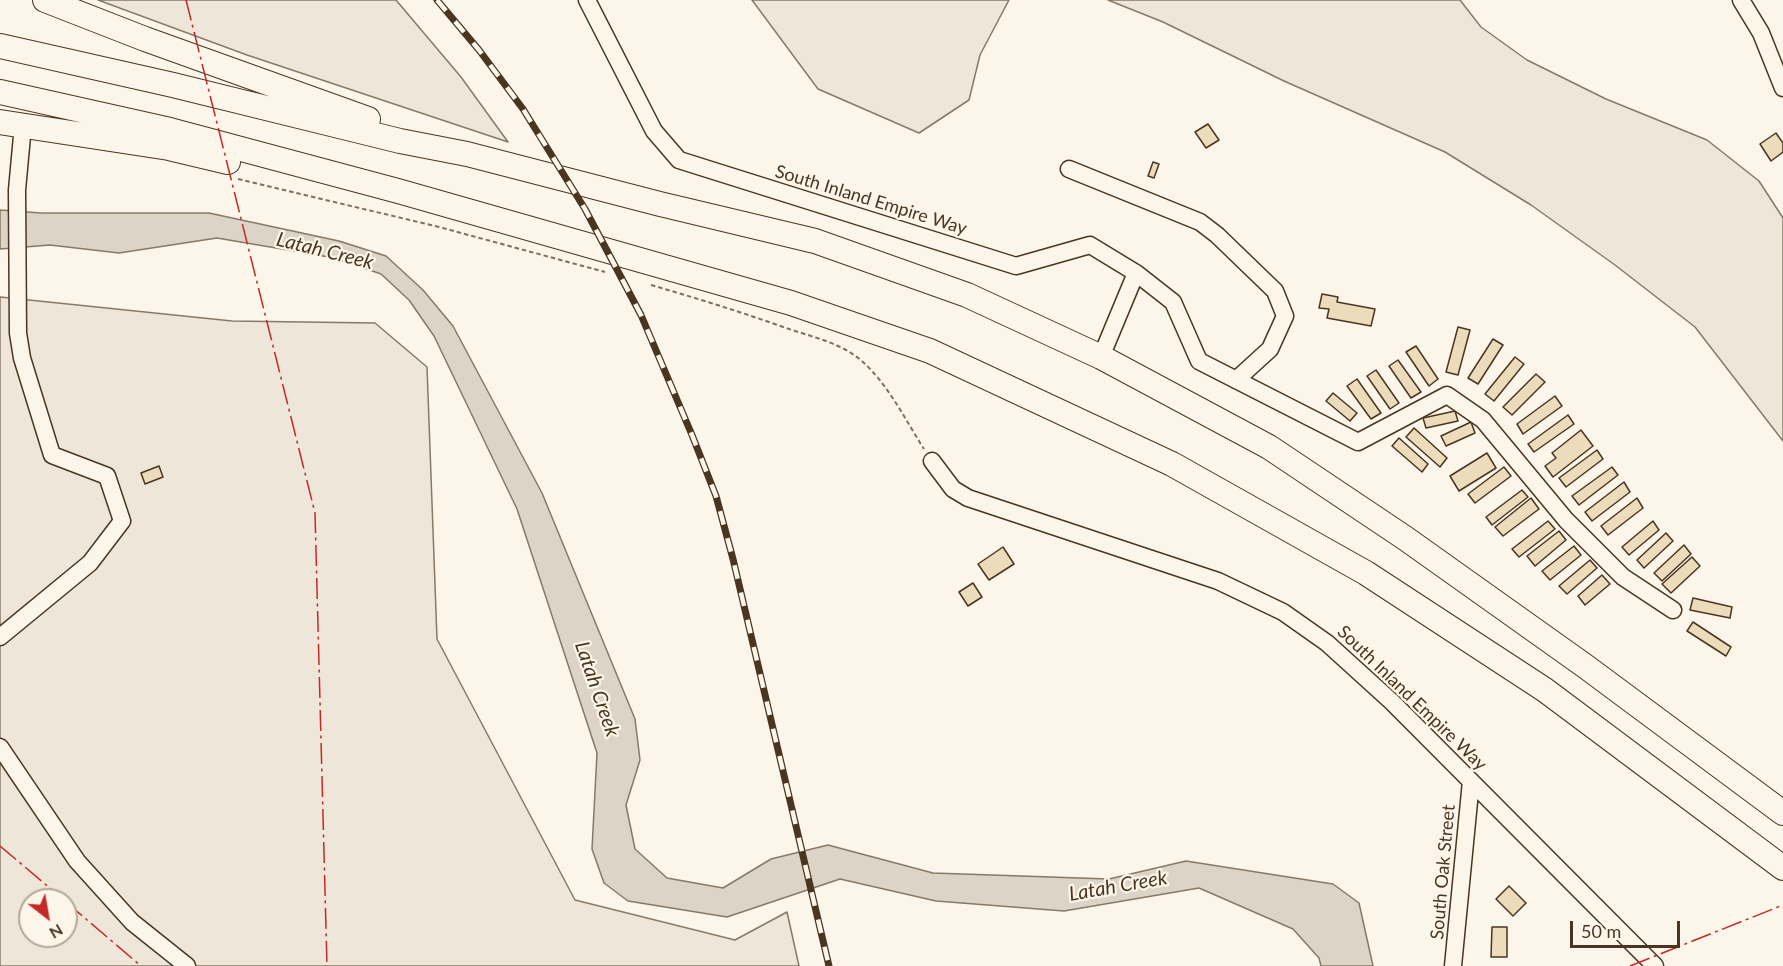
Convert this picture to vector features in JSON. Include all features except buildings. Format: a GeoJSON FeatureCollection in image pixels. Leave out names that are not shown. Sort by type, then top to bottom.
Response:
{"type":"FeatureCollection","features":[{"type":"Feature","properties":{"kind":"highway"},"geometry":{"type":"LineString","coordinates":[[45,0],[145,39],[467,154]]}},
{"type":"Feature","properties":{"kind":"highway"},"geometry":{"type":"LineString","coordinates":[[0,46],[400,141],[467,154],[815,241],[967,295],[1101,357],[1269,447],[1405,538],[1585,666],[1783,813]]}},
{"type":"Feature","properties":{"kind":"highway"},"geometry":{"type":"LineString","coordinates":[[0,92],[170,130],[448,205],[791,303],[930,351],[1172,464],[1366,573],[1525,677],[1783,868]]}},
{"type":"Feature","properties":{"kind":"highway"},"geometry":{"type":"LineString","coordinates":[[11,124],[169,148],[261,169],[349,193],[448,205]]}},
{"type":"Feature","properties":{"kind":"street","name":"South Inland Empire Way"},"geometry":{"type":"LineString","coordinates":[[587,0],[654,131],[679,160],[1016,266],[1090,245],[1136,273],[1173,302],[1199,361],[1358,442],[1447,395],[1483,420],[1566,520],[1623,577],[1672,610]]}},
{"type":"Feature","properties":{"kind":"street"},"geometry":{"type":"LineString","coordinates":[[1742,0],[1761,33],[1783,88]]}},
{"type":"Feature","properties":{"kind":"street"},"geometry":{"type":"LineString","coordinates":[[0,637],[90,563],[122,521],[107,476],[52,454],[22,358],[18,333],[16,190],[11,124]]}},
{"type":"Feature","properties":{"kind":"street"},"geometry":{"type":"LineString","coordinates":[[1069,169],[1200,222],[1217,235],[1275,291],[1285,316],[1270,349],[1236,380]]}},
{"type":"Feature","properties":{"kind":"street"},"geometry":{"type":"LineString","coordinates":[[1101,357],[1136,273]]}},
{"type":"Feature","properties":{"kind":"street","name":"South Inland Empire Way"},"geometry":{"type":"LineString","coordinates":[[932,461],[953,489],[968,498],[1218,581],[1283,612],[1327,643],[1392,702],[1655,966]]}},
{"type":"Feature","properties":{"kind":"street"},"geometry":{"type":"LineString","coordinates":[[0,747],[77,861],[132,922],[187,966]]}},
{"type":"Feature","properties":{"kind":"street","name":"South Oak Street"},"geometry":{"type":"LineString","coordinates":[[1453,966],[1471,781]]}},
{"type":"Feature","properties":{"kind":"path"},"geometry":{"type":"LineString","coordinates":[[229,176],[439,227],[611,273]]}},
{"type":"Feature","properties":{"kind":"path"},"geometry":{"type":"LineString","coordinates":[[644,283],[719,305],[832,343],[850,353],[863,362],[878,379],[932,461]]}},
{"type":"Feature","properties":{"kind":"shaded area"},"geometry":{"type":"Polygon","coordinates":[[[98,0],[396,0],[461,77],[508,142],[247,55],[98,0]]]}},
{"type":"Feature","properties":{"kind":"shaded area"},"geometry":{"type":"Polygon","coordinates":[[[752,0],[1009,0],[980,55],[969,100],[919,133],[818,89],[752,0]]]}},
{"type":"Feature","properties":{"kind":"shaded area"},"geometry":{"type":"Polygon","coordinates":[[[1108,0],[1460,0],[1481,27],[1527,60],[1606,99],[1707,140],[1759,181],[1783,218],[1783,441],[1695,327],[1615,265],[1531,205],[1445,152],[1284,81],[1163,22],[1108,0]]]}},
{"type":"Feature","properties":{"kind":"shaded area"},"geometry":{"type":"Polygon","coordinates":[[[0,297],[232,321],[375,323],[427,367],[437,639],[575,900],[735,940],[787,912],[799,966],[0,966],[0,297]]]}},
{"type":"Feature","properties":{"kind":"water","name":"Latah Creek"},"geometry":{"type":"Polygon","coordinates":[[[0,210],[41,213],[209,213],[339,241],[386,256],[423,290],[453,326],[542,493],[635,719],[640,760],[626,805],[635,849],[667,878],[723,888],[771,859],[828,845],[933,873],[1109,879],[1186,861],[1333,884],[1359,903],[1373,966],[1321,966],[1319,958],[1293,929],[1199,888],[1064,911],[936,901],[840,879],[727,917],[628,901],[604,883],[592,849],[597,753],[517,509],[434,336],[409,300],[381,274],[335,258],[217,238],[119,253],[50,245],[0,249],[0,210]]]}},
{"type":"Feature","properties":{"kind":"railway"},"geometry":{"type":"LineString","coordinates":[[437,0],[479,50],[523,109],[585,209],[641,315],[692,435],[716,496],[733,559],[829,966]]}},
{"type":"Feature","properties":{"kind":"power"},"geometry":{"type":"LineString","coordinates":[[186,0],[315,513],[327,966]]}},
{"type":"Feature","properties":{"kind":"power"},"geometry":{"type":"LineString","coordinates":[[0,846],[50,888]]}},
{"type":"Feature","properties":{"kind":"power"},"geometry":{"type":"LineString","coordinates":[[1630,966],[1783,905]]}},
{"type":"Feature","properties":{"kind":"power"},"geometry":{"type":"LineString","coordinates":[[78,912],[141,966]]}}]}
